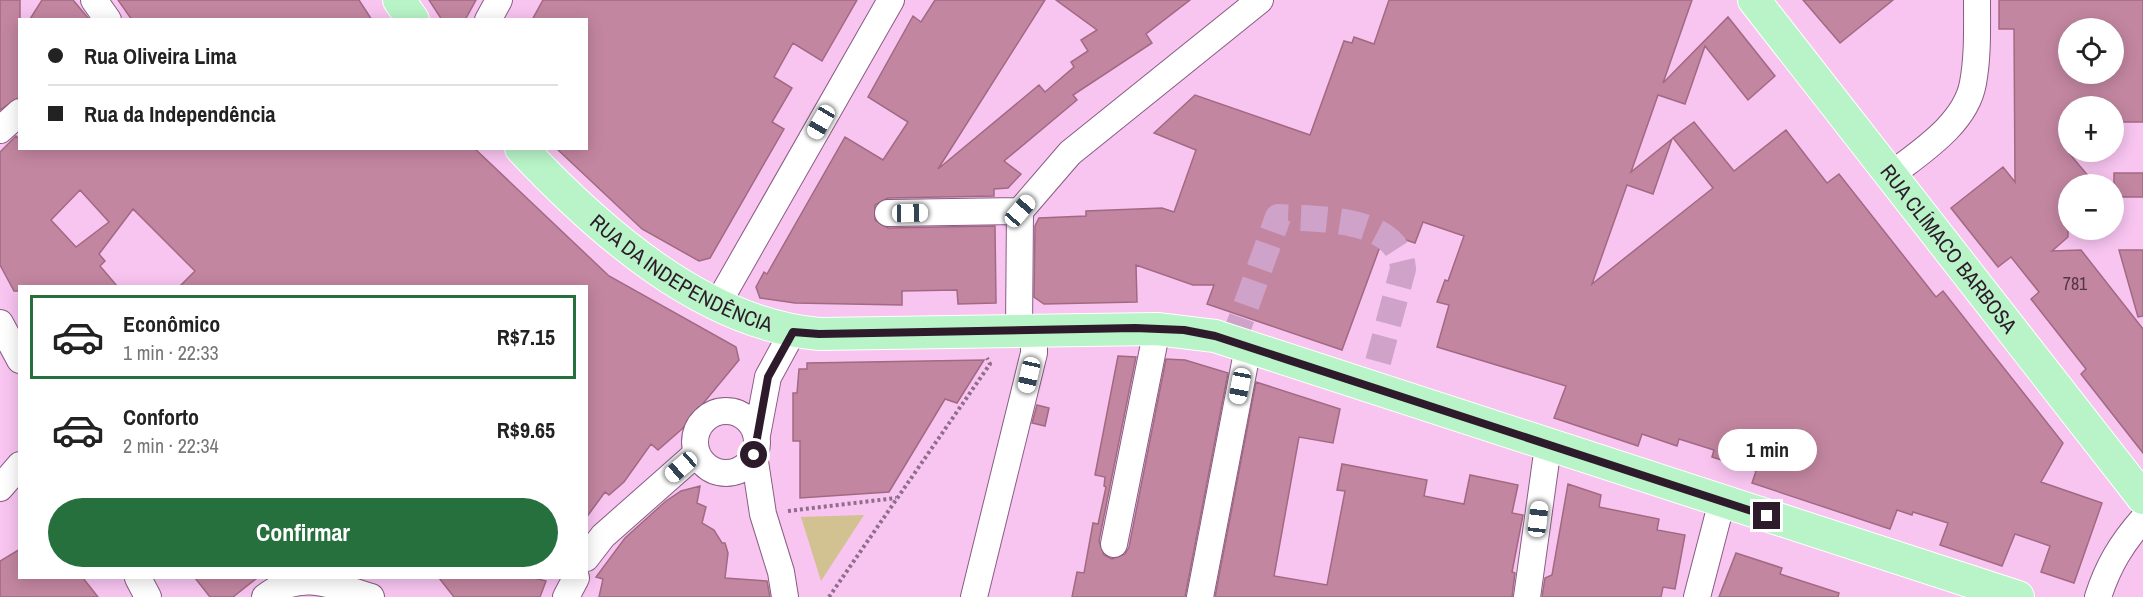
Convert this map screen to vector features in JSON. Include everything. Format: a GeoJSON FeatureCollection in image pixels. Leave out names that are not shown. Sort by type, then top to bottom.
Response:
{"type":"FeatureCollection","features":[{"type":"Feature","properties":{"kind":"main road"},"geometry":{"type":"LineString","coordinates":[[399,0],[411,18]]}},
{"type":"Feature","properties":{"kind":"main road","name":"RUA CLÍMACO BARBOSA"},"geometry":{"type":"LineString","coordinates":[[1754,0],[2143,498]]}},
{"type":"Feature","properties":{"kind":"main road","name":"RUA DA INDEPENDÊNCIA"},"geometry":{"type":"LineString","coordinates":[[523,150],[640,258],[717,305],[793,332],[819,334],[1156,329],[1215,336],[1722,501],[1957,586],[2018,597]]}},
{"type":"Feature","properties":{"kind":"street"},"geometry":{"type":"LineString","coordinates":[[94,0],[107,18]]}},
{"type":"Feature","properties":{"kind":"street"},"geometry":{"type":"LineString","coordinates":[[489,18],[499,0]]}},
{"type":"Feature","properties":{"kind":"street"},"geometry":{"type":"LineString","coordinates":[[717,305],[891,0]]}},
{"type":"Feature","properties":{"kind":"street"},"geometry":{"type":"LineString","coordinates":[[997,597],[976,587],[1034,353],[1026,330],[1020,211],[1070,153],[1260,0]]}},
{"type":"Feature","properties":{"kind":"street"},"geometry":{"type":"LineString","coordinates":[[1892,174],[1932,144],[1961,112],[1973,85],[1977,49],[1977,0]]}},
{"type":"Feature","properties":{"kind":"street"},"geometry":{"type":"LineString","coordinates":[[0,130],[18,114]]}},
{"type":"Feature","properties":{"kind":"street"},"geometry":{"type":"LineString","coordinates":[[888,213],[1020,211]]}},
{"type":"Feature","properties":{"kind":"street"},"geometry":{"type":"LineString","coordinates":[[0,323],[18,356]]}},
{"type":"Feature","properties":{"kind":"street"},"geometry":{"type":"LineString","coordinates":[[1114,544],[1156,329]]}},
{"type":"Feature","properties":{"kind":"street"},"geometry":{"type":"LineString","coordinates":[[735,472],[756,445],[768,377],[793,332]]}},
{"type":"Feature","properties":{"kind":"street"},"geometry":{"type":"LineString","coordinates":[[1200,597],[1248,347]]}},
{"type":"Feature","properties":{"kind":"street"},"geometry":{"type":"LineString","coordinates":[[735,472],[719,472],[710,469],[697,453],[695,443],[700,425],[706,417],[725,411],[768,377]]}},
{"type":"Feature","properties":{"kind":"street"},"geometry":{"type":"LineString","coordinates":[[725,411],[745,417],[753,425],[763,514],[781,572],[785,597]]}},
{"type":"Feature","properties":{"kind":"street"},"geometry":{"type":"LineString","coordinates":[[1527,597],[1548,446]]}},
{"type":"Feature","properties":{"kind":"street"},"geometry":{"type":"LineString","coordinates":[[588,555],[603,536],[697,453]]}},
{"type":"Feature","properties":{"kind":"street"},"geometry":{"type":"LineString","coordinates":[[0,488],[18,467]]}},
{"type":"Feature","properties":{"kind":"street"},"geometry":{"type":"LineString","coordinates":[[735,472],[763,514]]}},
{"type":"Feature","properties":{"kind":"street"},"geometry":{"type":"LineString","coordinates":[[1697,597],[1722,501]]}},
{"type":"Feature","properties":{"kind":"street"},"geometry":{"type":"LineString","coordinates":[[2098,597],[2109,565],[2123,541],[2143,519]]}},
{"type":"Feature","properties":{"kind":"street"},"geometry":{"type":"LineString","coordinates":[[139,579],[148,597]]}},
{"type":"Feature","properties":{"kind":"street"},"geometry":{"type":"LineString","coordinates":[[566,597],[575,579]]}},
{"type":"Feature","properties":{"kind":"street"},"geometry":{"type":"LineString","coordinates":[[265,597],[286,584],[314,581],[371,597]]}},
{"type":"Feature","properties":{"kind":"path"},"geometry":{"type":"LineString","coordinates":[[829,597],[990,364],[974,331]]}},
{"type":"Feature","properties":{"kind":"path"},"geometry":{"type":"LineString","coordinates":[[763,514],[896,498]]}},
{"type":"Feature","properties":{"kind":"shaded area"},"geometry":{"type":"Polygon","coordinates":[[[864,515],[821,581],[801,517],[864,515]]]}},
{"type":"Feature","properties":{"kind":"building"},"geometry":{"type":"Polygon","coordinates":[[[0,0],[20,0],[18,98],[0,110],[0,0]]]}},
{"type":"Feature","properties":{"kind":"building"},"geometry":{"type":"Polygon","coordinates":[[[42,0],[73,0],[88,18],[31,18],[42,0]]]}},
{"type":"Feature","properties":{"kind":"building"},"geometry":{"type":"Polygon","coordinates":[[[118,0],[359,0],[371,18],[131,18],[118,0]]]}},
{"type":"Feature","properties":{"kind":"building"},"geometry":{"type":"Polygon","coordinates":[[[429,0],[476,0],[466,18],[441,18],[429,0]]]}},
{"type":"Feature","properties":{"kind":"building"},"geometry":{"type":"Polygon","coordinates":[[[543,0],[857,0],[822,61],[793,43],[774,77],[792,88],[772,122],[784,129],[710,258],[699,261],[642,229],[558,150],[588,150],[588,18],[533,18],[543,0]]]}},
{"type":"Feature","properties":{"kind":"building"},"geometry":{"type":"Polygon","coordinates":[[[935,0],[1045,0],[938,169],[1039,85],[1045,92],[1074,67],[1071,62],[1088,51],[1081,40],[1097,30],[1056,0],[1190,0],[1146,34],[1152,43],[1073,95],[1077,100],[1004,161],[1021,174],[1008,188],[994,189],[994,196],[888,198],[875,205],[875,220],[888,228],[995,226],[996,303],[958,304],[957,290],[902,291],[902,305],[795,303],[760,298],[756,287],[764,272],[767,274],[845,137],[883,160],[908,122],[868,97],[913,16],[921,22],[935,0]]]}},
{"type":"Feature","properties":{"kind":"building"},"geometry":{"type":"Polygon","coordinates":[[[1389,0],[1692,0],[1663,83],[1728,17],[1775,76],[1748,100],[1705,46],[1685,104],[1658,95],[1631,172],[1672,139],[1653,194],[1627,185],[1592,284],[1713,188],[1673,138],[1694,122],[1734,171],[1786,130],[1827,183],[1839,174],[1936,297],[1943,291],[2063,443],[2041,482],[2102,503],[2074,583],[2041,572],[2050,546],[2015,534],[2002,566],[1940,545],[1948,523],[1913,512],[1912,515],[1897,510],[1890,529],[1752,483],[1756,471],[1712,457],[1714,450],[1679,439],[1677,446],[1642,434],[1638,446],[1554,418],[1566,386],[1437,347],[1449,305],[1437,302],[1445,280],[1448,281],[1464,236],[1423,222],[1415,243],[1385,233],[1342,350],[1207,304],[1214,285],[1193,285],[1136,265],[1137,302],[1044,304],[1034,297],[1035,226],[1039,218],[1086,216],[1086,211],[1162,208],[1174,212],[1196,150],[1154,133],[1195,95],[1310,135],[1344,41],[1352,43],[1354,37],[1374,44],[1389,0]]]}},
{"type":"Feature","properties":{"kind":"building"},"geometry":{"type":"Polygon","coordinates":[[[1803,0],[1893,0],[1840,43],[1803,0]]]}},
{"type":"Feature","properties":{"kind":"building"},"geometry":{"type":"Polygon","coordinates":[[[1999,0],[2143,0],[2143,122],[2124,122],[2124,96],[2058,96],[2058,162],[2076,162],[2087,174],[2058,174],[2058,240],[2065,240],[2052,251],[2081,250],[2143,329],[2143,453],[2081,374],[2086,369],[2031,299],[2039,292],[2011,257],[1998,267],[1951,208],[2003,167],[2015,182],[2014,29],[1999,29],[1999,0]]]}},
{"type":"Feature","properties":{"kind":"building"},"geometry":{"type":"Polygon","coordinates":[[[16,136],[18,150],[476,150],[609,276],[736,347],[739,360],[682,429],[658,450],[651,444],[624,482],[609,495],[605,492],[588,515],[588,285],[181,285],[195,271],[133,209],[99,254],[105,261],[100,266],[116,285],[18,285],[18,291],[14,291],[0,265],[0,152],[16,136]],[[80,190],[51,220],[76,247],[109,222],[80,190]]]}},
{"type":"Feature","properties":{"kind":"building"},"geometry":{"type":"Polygon","coordinates":[[[2143,173],[2143,197],[2124,197],[2124,174],[2114,174],[2143,173]]]}},
{"type":"Feature","properties":{"kind":"building"},"geometry":{"type":"Polygon","coordinates":[[[2119,250],[2143,250],[2143,316],[2138,317],[2119,250]]]}},
{"type":"Feature","properties":{"kind":"building"},"geometry":{"type":"Polygon","coordinates":[[[1118,356],[1136,357],[1099,541],[1104,555],[1112,559],[1125,554],[1129,547],[1166,359],[1185,360],[1228,373],[1185,597],[1072,597],[1077,572],[1084,573],[1093,523],[1098,524],[1106,487],[1104,486],[1105,477],[1095,475],[1118,356]]]}},
{"type":"Feature","properties":{"kind":"building"},"geometry":{"type":"Polygon","coordinates":[[[984,360],[957,403],[945,399],[889,492],[800,498],[800,441],[793,441],[793,393],[797,393],[799,369],[807,369],[807,363],[984,360]]]}},
{"type":"Feature","properties":{"kind":"building"},"geometry":{"type":"Polygon","coordinates":[[[1256,382],[1340,409],[1333,443],[1299,437],[1274,576],[1327,585],[1345,491],[1337,490],[1342,464],[1427,480],[1424,496],[1464,504],[1470,475],[1518,485],[1512,513],[1523,515],[1512,572],[1515,573],[1512,597],[1215,597],[1256,382]]]}},
{"type":"Feature","properties":{"kind":"building"},"geometry":{"type":"Polygon","coordinates":[[[1037,405],[1049,408],[1045,426],[1032,423],[1037,405]]]}},
{"type":"Feature","properties":{"kind":"building"},"geometry":{"type":"Polygon","coordinates":[[[1568,484],[1601,495],[1599,507],[1659,519],[1657,530],[1685,535],[1675,589],[1663,587],[1661,597],[1542,597],[1545,578],[1552,575],[1568,484]]]}},
{"type":"Feature","properties":{"kind":"building"},"geometry":{"type":"Polygon","coordinates":[[[700,486],[697,503],[706,507],[702,523],[714,530],[722,543],[725,543],[728,553],[725,578],[767,581],[770,597],[599,597],[603,579],[596,577],[625,538],[666,501],[681,491],[700,486]]]}},
{"type":"Feature","properties":{"kind":"building"},"geometry":{"type":"Polygon","coordinates":[[[18,550],[18,579],[84,579],[98,597],[0,597],[0,561],[18,550]]]}},
{"type":"Feature","properties":{"kind":"building"},"geometry":{"type":"Polygon","coordinates":[[[1736,553],[1782,568],[1780,574],[1839,593],[1838,597],[1719,597],[1736,553]]]}},
{"type":"Feature","properties":{"kind":"building"},"geometry":{"type":"Polygon","coordinates":[[[196,579],[256,579],[233,597],[210,597],[196,579]]]}},
{"type":"Feature","properties":{"kind":"building"},"geometry":{"type":"Polygon","coordinates":[[[440,579],[538,579],[546,581],[540,597],[454,597],[440,579]]]}},
{"type":"Feature","properties":{"kind":"tunnel"},"geometry":{"type":"LineString","coordinates":[[1233,342],[1278,217],[1333,220],[1372,230],[1387,239],[1398,252],[1403,269],[1371,388]]}},
{"type":"Feature","properties":{"kind":"route"},"geometry":{"type":"LineString","coordinates":[[754,455],[768,377],[793,332],[819,334],[1069,328],[1184,330],[1215,336],[1767,516]]}}]}
